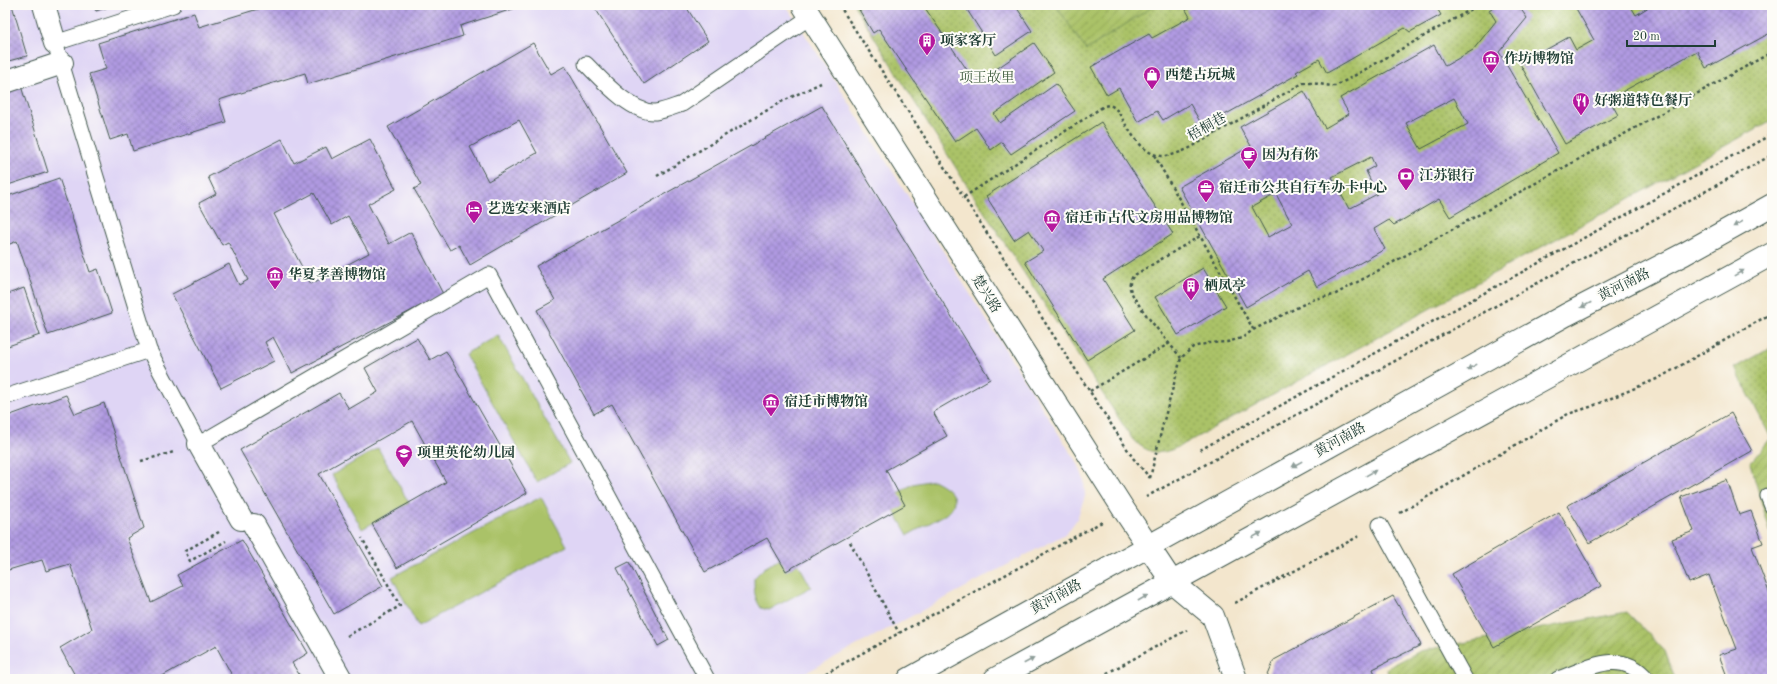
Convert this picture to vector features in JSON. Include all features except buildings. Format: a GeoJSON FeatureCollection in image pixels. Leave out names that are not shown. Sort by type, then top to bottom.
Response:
{"type":"FeatureCollection","features":[{"type":"Feature","properties":{"kind":"main road"},"geometry":{"type":"LineString","coordinates":[[44,5],[55,42]]}},
{"type":"Feature","properties":{"kind":"main road","name":"楚兴路"},"geometry":{"type":"LineString","coordinates":[[807,11],[1124,510],[1172,582],[1213,616]]}},
{"type":"Feature","properties":{"kind":"main road"},"geometry":{"type":"LineString","coordinates":[[5,82],[62,63]]}},
{"type":"Feature","properties":{"kind":"main road","name":"黄河南路"},"geometry":{"type":"LineString","coordinates":[[909,679],[1566,315],[1684,254],[1772,205]]}},
{"type":"Feature","properties":{"kind":"main road"},"geometry":{"type":"LineString","coordinates":[[995,679],[1772,254]]}},
{"type":"Feature","properties":{"kind":"main road"},"geometry":{"type":"LineString","coordinates":[[200,444],[341,679]]}},
{"type":"Feature","properties":{"kind":"main road"},"geometry":{"type":"LineString","coordinates":[[1213,616],[1236,679]]}},
{"type":"Feature","properties":{"kind":"lane"},"geometry":{"type":"LineString","coordinates":[[173,5],[55,42],[149,350],[200,444],[489,275],[707,679]]}},
{"type":"Feature","properties":{"kind":"lane"},"geometry":{"type":"LineString","coordinates":[[586,64],[613,90],[639,108],[653,112],[667,110],[682,104],[807,11]]}},
{"type":"Feature","properties":{"kind":"lane"},"geometry":{"type":"LineString","coordinates":[[5,397],[149,350]]}},
{"type":"Feature","properties":{"kind":"lane"},"geometry":{"type":"LineString","coordinates":[[1380,525],[1465,679]]}},
{"type":"Feature","properties":{"kind":"lane"},"geometry":{"type":"LineString","coordinates":[[1558,679],[1605,662],[1629,664],[1647,679]]}},
{"type":"Feature","properties":{"kind":"path"},"geometry":{"type":"LineString","coordinates":[[838,5],[1133,458],[1150,478],[1181,358],[1193,347],[1209,343],[1227,342],[1242,338],[1253,330],[1314,299],[1334,296],[1772,52]]}},
{"type":"Feature","properties":{"kind":"path","name":"梧桐巷"},"geometry":{"type":"LineString","coordinates":[[1154,154],[1163,157],[1188,149],[1303,83],[1314,82],[1326,86],[1336,86],[1479,5]]}},
{"type":"Feature","properties":{"kind":"path"},"geometry":{"type":"LineString","coordinates":[[656,176],[781,102],[803,90],[845,72]]}},
{"type":"Feature","properties":{"kind":"path"},"geometry":{"type":"LineString","coordinates":[[964,198],[1098,109],[1109,105],[1117,110],[1140,145],[1154,154],[1253,330]]}},
{"type":"Feature","properties":{"kind":"path"},"geometry":{"type":"LineString","coordinates":[[1200,450],[1772,134]]}},
{"type":"Feature","properties":{"kind":"path"},"geometry":{"type":"LineString","coordinates":[[814,679],[1061,546],[1772,155]]}},
{"type":"Feature","properties":{"kind":"path"},"geometry":{"type":"LineString","coordinates":[[1181,358],[1132,295],[1130,289],[1131,280],[1133,276],[1200,236]]}},
{"type":"Feature","properties":{"kind":"path"},"geometry":{"type":"LineString","coordinates":[[1096,679],[1380,525],[1568,414],[1590,407],[1659,378],[1772,313]]}},
{"type":"Feature","properties":{"kind":"path"},"geometry":{"type":"LineString","coordinates":[[1090,391],[1170,343]]}},
{"type":"Feature","properties":{"kind":"path"},"geometry":{"type":"LineString","coordinates":[[141,461],[200,444]]}},
{"type":"Feature","properties":{"kind":"path"},"geometry":{"type":"LineString","coordinates":[[248,522],[190,561],[185,551],[248,522]]}},
{"type":"Feature","properties":{"kind":"path"},"geometry":{"type":"LineString","coordinates":[[324,649],[400,606],[362,538]]}},
{"type":"Feature","properties":{"kind":"path"},"geometry":{"type":"LineString","coordinates":[[850,542],[899,633]]}},
{"type":"Feature","properties":{"kind":"shaded area"},"geometry":{"type":"Polygon","coordinates":[[[5,5],[786,5],[1079,466],[1084,480],[1085,496],[1077,519],[1067,533],[794,679],[5,679],[5,5]]]}},
{"type":"Feature","properties":{"kind":"green space","name":"项王故里"},"geometry":{"type":"Polygon","coordinates":[[[854,5],[1772,5],[1772,120],[1186,443],[1164,452],[1152,452],[1140,446],[1133,440],[966,184],[854,5]]]}},
{"type":"Feature","properties":{"kind":"green space"},"geometry":{"type":"Polygon","coordinates":[[[1056,5],[1155,5],[1086,50],[1056,5]]]}},
{"type":"Feature","properties":{"kind":"green space"},"geometry":{"type":"Polygon","coordinates":[[[498,335],[570,463],[537,482],[465,354],[498,335]]]}},
{"type":"Feature","properties":{"kind":"green space"},"geometry":{"type":"Polygon","coordinates":[[[1772,347],[1772,440],[1735,368],[1772,347]]]}},
{"type":"Feature","properties":{"kind":"green space"},"geometry":{"type":"Polygon","coordinates":[[[1771,438],[1772,440],[1772,538],[1750,463],[1771,438]]]}},
{"type":"Feature","properties":{"kind":"green space"},"geometry":{"type":"Polygon","coordinates":[[[378,448],[409,503],[362,529],[332,475],[378,448]]]}},
{"type":"Feature","properties":{"kind":"green space"},"geometry":{"type":"Polygon","coordinates":[[[933,480],[944,486],[952,494],[954,503],[946,514],[908,535],[887,499],[913,484],[933,480]]]}},
{"type":"Feature","properties":{"kind":"green space"},"geometry":{"type":"Polygon","coordinates":[[[541,497],[567,546],[418,626],[392,577],[541,497]]]}},
{"type":"Feature","properties":{"kind":"green space"},"geometry":{"type":"Polygon","coordinates":[[[792,552],[811,587],[769,610],[761,608],[755,594],[754,578],[764,568],[792,552]]]}},
{"type":"Feature","properties":{"kind":"green space"},"geometry":{"type":"Polygon","coordinates":[[[1627,612],[1665,651],[1675,679],[1388,679],[1387,668],[1420,651],[1627,612]]]}},
{"type":"Feature","properties":{"kind":"place","name":"项家客厅"},"geometry":{"type":"Point","coordinates":[927,56]}},
{"type":"Feature","properties":{"kind":"place","name":"作坊博物馆"},"geometry":{"type":"Point","coordinates":[1491,74]}},
{"type":"Feature","properties":{"kind":"place","name":"西楚古玩城"},"geometry":{"type":"Point","coordinates":[1152,90]}},
{"type":"Feature","properties":{"kind":"place","name":"好粥道特色餐厅"},"geometry":{"type":"Point","coordinates":[1581,116]}},
{"type":"Feature","properties":{"kind":"place","name":"因为有你"},"geometry":{"type":"Point","coordinates":[1249,170]}},
{"type":"Feature","properties":{"kind":"place","name":"江苏银行"},"geometry":{"type":"Point","coordinates":[1406,191]}},
{"type":"Feature","properties":{"kind":"place","name":"宿迁市公共自行车办卡中心"},"geometry":{"type":"Point","coordinates":[1206,203]}},
{"type":"Feature","properties":{"kind":"place","name":"艺选安来酒店"},"geometry":{"type":"Point","coordinates":[474,224]}},
{"type":"Feature","properties":{"kind":"place","name":"宿迁市古代文房用品博物馆"},"geometry":{"type":"Point","coordinates":[1052,233]}},
{"type":"Feature","properties":{"kind":"place","name":"华夏孝善博物馆"},"geometry":{"type":"Point","coordinates":[275,290]}},
{"type":"Feature","properties":{"kind":"place","name":"栖凤亭"},"geometry":{"type":"Point","coordinates":[1191,301]}},
{"type":"Feature","properties":{"kind":"place","name":"宿迁市博物馆"},"geometry":{"type":"Point","coordinates":[771,417]}},
{"type":"Feature","properties":{"kind":"place","name":"项里英伦幼儿园"},"geometry":{"type":"Point","coordinates":[404,468]}}]}
